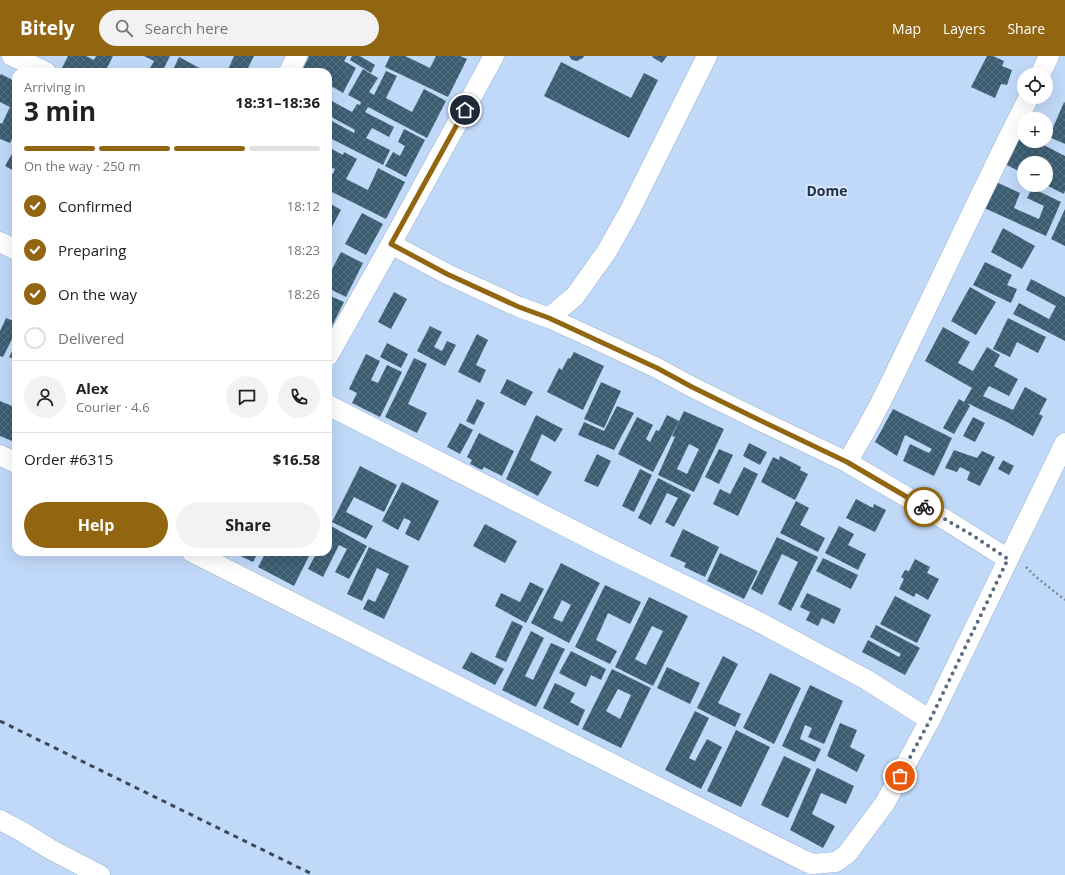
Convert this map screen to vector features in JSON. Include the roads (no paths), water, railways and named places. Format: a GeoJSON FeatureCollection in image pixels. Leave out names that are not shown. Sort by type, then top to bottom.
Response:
{"type":"FeatureCollection","features":[{"type":"Feature","properties":{"kind":"street"},"geometry":{"type":"LineString","coordinates":[[12,56],[38,68]]}},
{"type":"Feature","properties":{"kind":"street"},"geometry":{"type":"LineString","coordinates":[[290,68],[297,56]]}},
{"type":"Feature","properties":{"kind":"street"},"geometry":{"type":"LineString","coordinates":[[332,349],[494,56]]}},
{"type":"Feature","properties":{"kind":"street"},"geometry":{"type":"LineString","coordinates":[[549,318],[575,296],[607,251],[629,212],[707,56]]}},
{"type":"Feature","properties":{"kind":"street"},"geometry":{"type":"LineString","coordinates":[[1043,68],[1049,56]]}},
{"type":"Feature","properties":{"kind":"street"},"geometry":{"type":"LineString","coordinates":[[1060,56],[1065,58]]}},
{"type":"Feature","properties":{"kind":"street"},"geometry":{"type":"LineString","coordinates":[[847,462],[862,438],[932,298],[965,225],[1026,104]]}},
{"type":"Feature","properties":{"kind":"street"},"geometry":{"type":"LineString","coordinates":[[0,242],[12,248]]}},
{"type":"Feature","properties":{"kind":"street"},"geometry":{"type":"LineString","coordinates":[[391,244],[447,274],[519,307],[549,318],[657,368],[692,387],[847,462],[1010,556]]}},
{"type":"Feature","properties":{"kind":"street"},"geometry":{"type":"LineString","coordinates":[[332,407],[602,545],[757,621],[867,680],[930,720]]}},
{"type":"Feature","properties":{"kind":"street"},"geometry":{"type":"LineString","coordinates":[[200,556],[823,869],[847,854],[885,804],[930,720],[1065,443]]}},
{"type":"Feature","properties":{"kind":"street"},"geometry":{"type":"LineString","coordinates":[[0,455],[12,461]]}},
{"type":"Feature","properties":{"kind":"street"},"geometry":{"type":"LineString","coordinates":[[0,820],[50,849],[100,875]]}},
{"type":"Feature","properties":{"kind":"railway"},"geometry":{"type":"LineString","coordinates":[[0,721],[314,875]]}},
{"type":"Feature","properties":{"kind":"district","name":"Dome"},"geometry":{"type":"Point","coordinates":[827,191]}}]}
